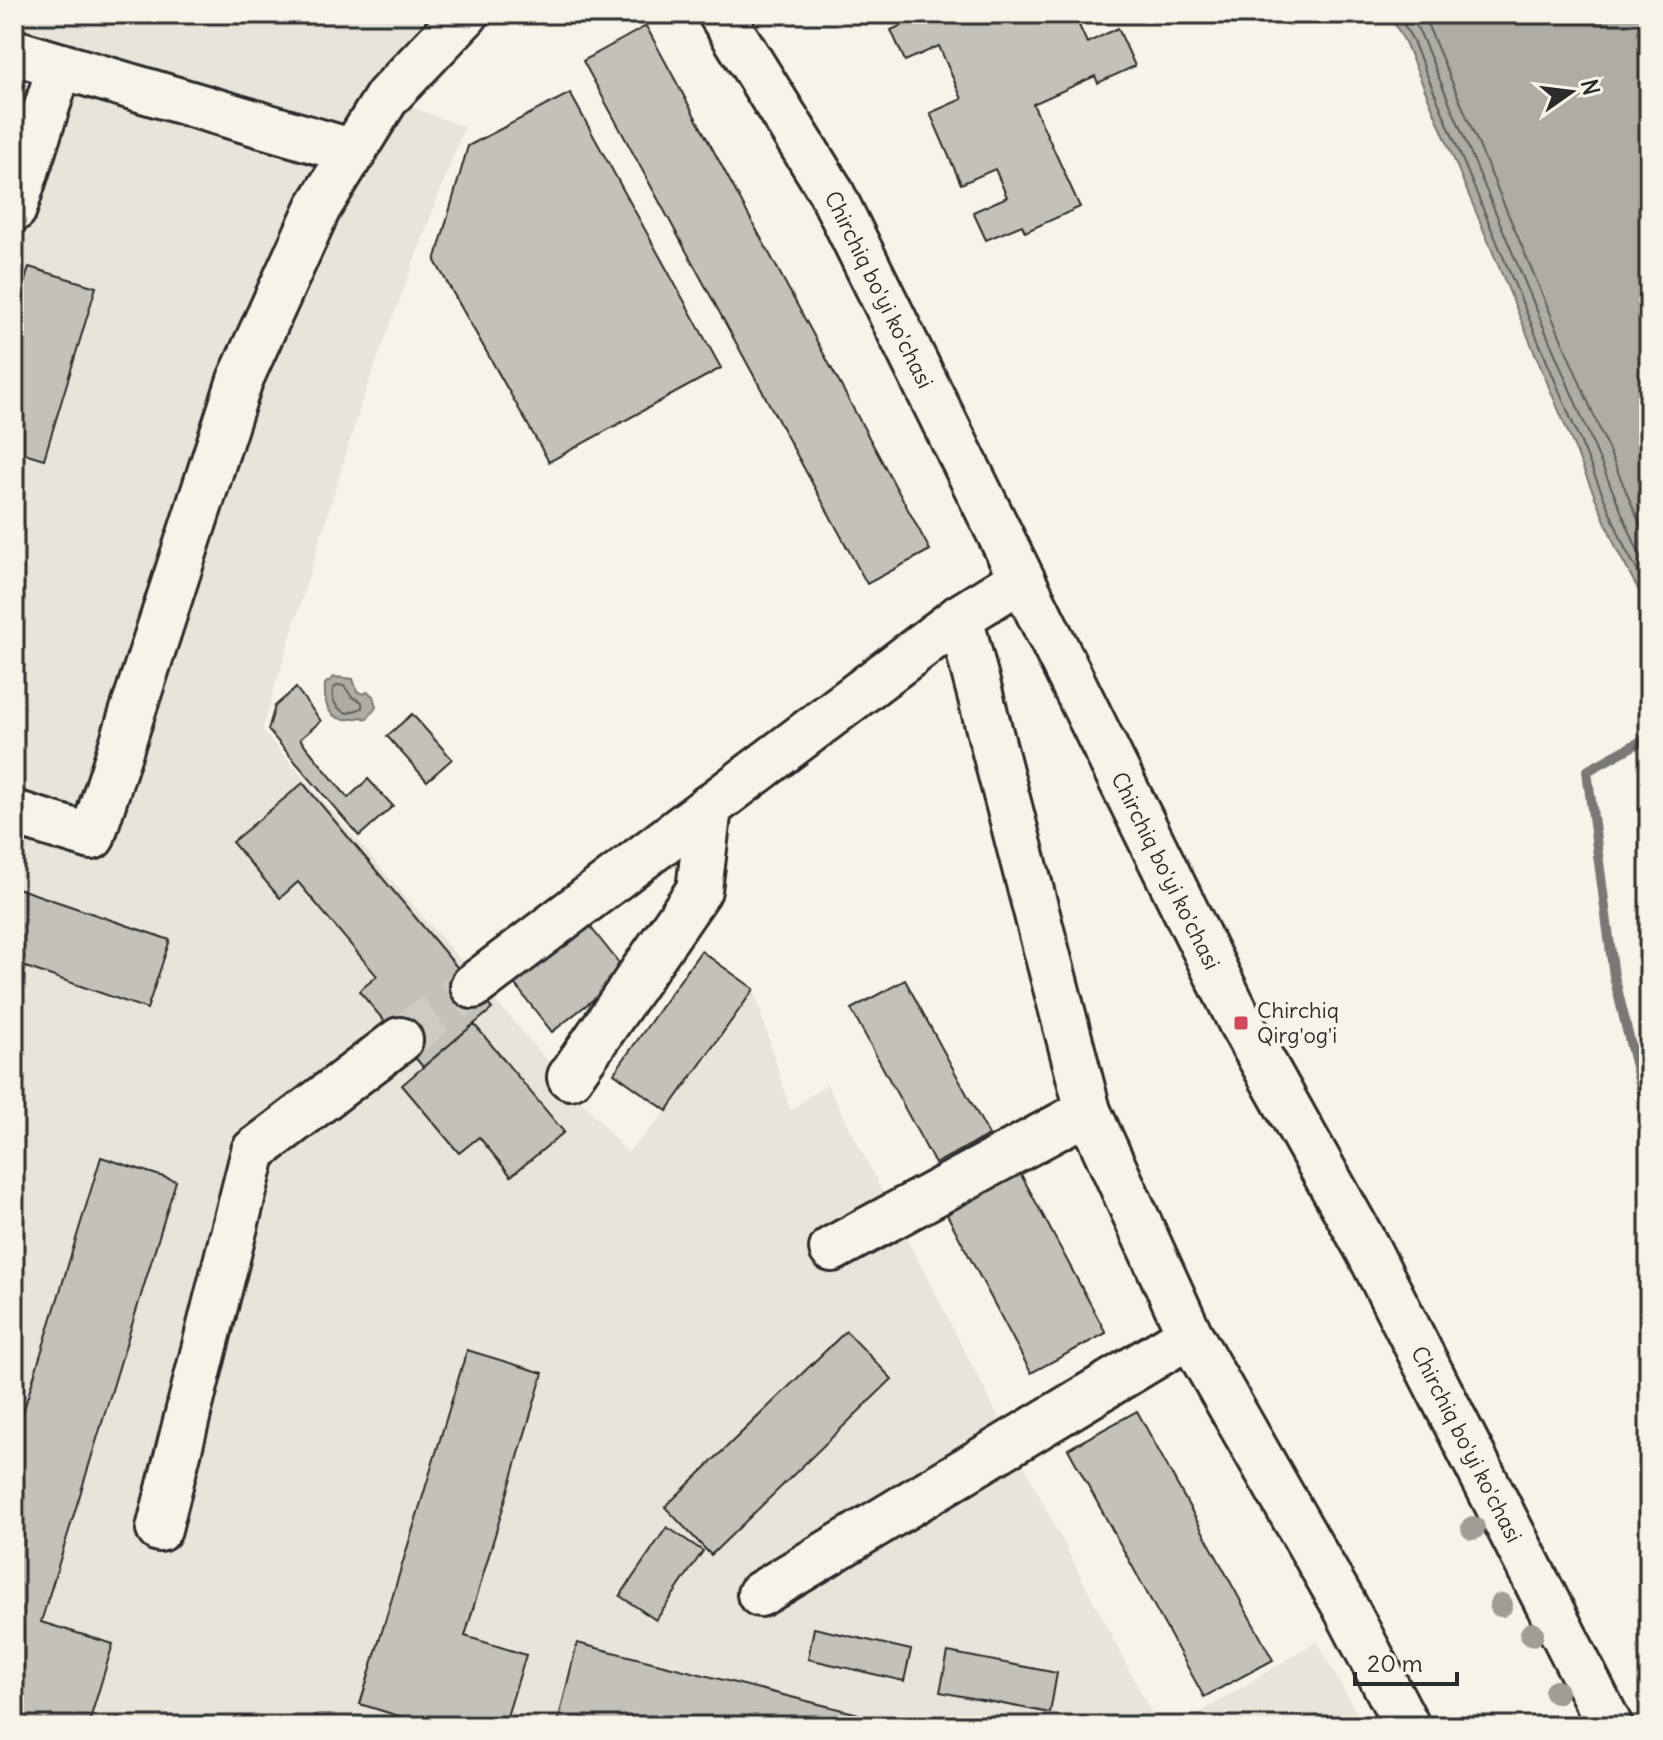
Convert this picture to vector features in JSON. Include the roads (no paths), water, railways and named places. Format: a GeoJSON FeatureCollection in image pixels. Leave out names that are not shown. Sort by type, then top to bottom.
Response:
{"type":"FeatureCollection","features":[{"type":"Feature","properties":{"kind":"street"},"geometry":{"type":"LineString","coordinates":[[14,813],[92,837],[240,380],[318,208],[387,97],[466,14]]}},
{"type":"Feature","properties":{"kind":"street","name":"Chirchiq bo'yi ko'chasi"},"geometry":{"type":"LineString","coordinates":[[721,14],[830,190],[1241,1023],[1368,1250],[1610,1726]]}},
{"type":"Feature","properties":{"kind":"street"},"geometry":{"type":"LineString","coordinates":[[14,52],[354,152]]}},
{"type":"Feature","properties":{"kind":"street"},"geometry":{"type":"LineString","coordinates":[[14,209],[60,66]]}},
{"type":"Feature","properties":{"kind":"street"},"geometry":{"type":"LineString","coordinates":[[473,986],[960,617],[1021,579]]}},
{"type":"Feature","properties":{"kind":"street"},"geometry":{"type":"LineString","coordinates":[[960,617],[1088,1111],[1190,1335],[1343,1603],[1407,1726]]}},
{"type":"Feature","properties":{"kind":"street"},"geometry":{"type":"LineString","coordinates":[[570,1077],[699,890],[709,807]]}},
{"type":"Feature","properties":{"kind":"street"},"geometry":{"type":"LineString","coordinates":[[159,1529],[254,1151],[400,1040]]}},
{"type":"Feature","properties":{"kind":"street"},"geometry":{"type":"LineString","coordinates":[[832,1249],[1088,1111]]}},
{"type":"Feature","properties":{"kind":"street"},"geometry":{"type":"LineString","coordinates":[[760,1594],[1190,1335]]}},
{"type":"Feature","properties":{"kind":"water"},"geometry":{"type":"Polygon","coordinates":[[[1389,14],[1649,14],[1649,609],[1618,552],[1405,42],[1389,14]]]}},
{"type":"Feature","properties":{"kind":"water"},"geometry":{"type":"Polygon","coordinates":[[[334,677],[353,679],[357,691],[373,696],[376,707],[367,719],[344,719],[328,709],[325,684],[334,677]]]}},
{"type":"Feature","properties":{"kind":"waterway"},"geometry":{"type":"LineString","coordinates":[[1649,737],[1587,771],[1614,976],[1649,1121]]}},
{"type":"Feature","properties":{"kind":"tunnel"},"geometry":{"type":"LineString","coordinates":[[400,1040],[473,986]]}},
{"type":"Feature","properties":{"kind":"place","name":"Chirchiq Qirg'og'i"},"geometry":{"type":"Point","coordinates":[1241,1023]}}]}
